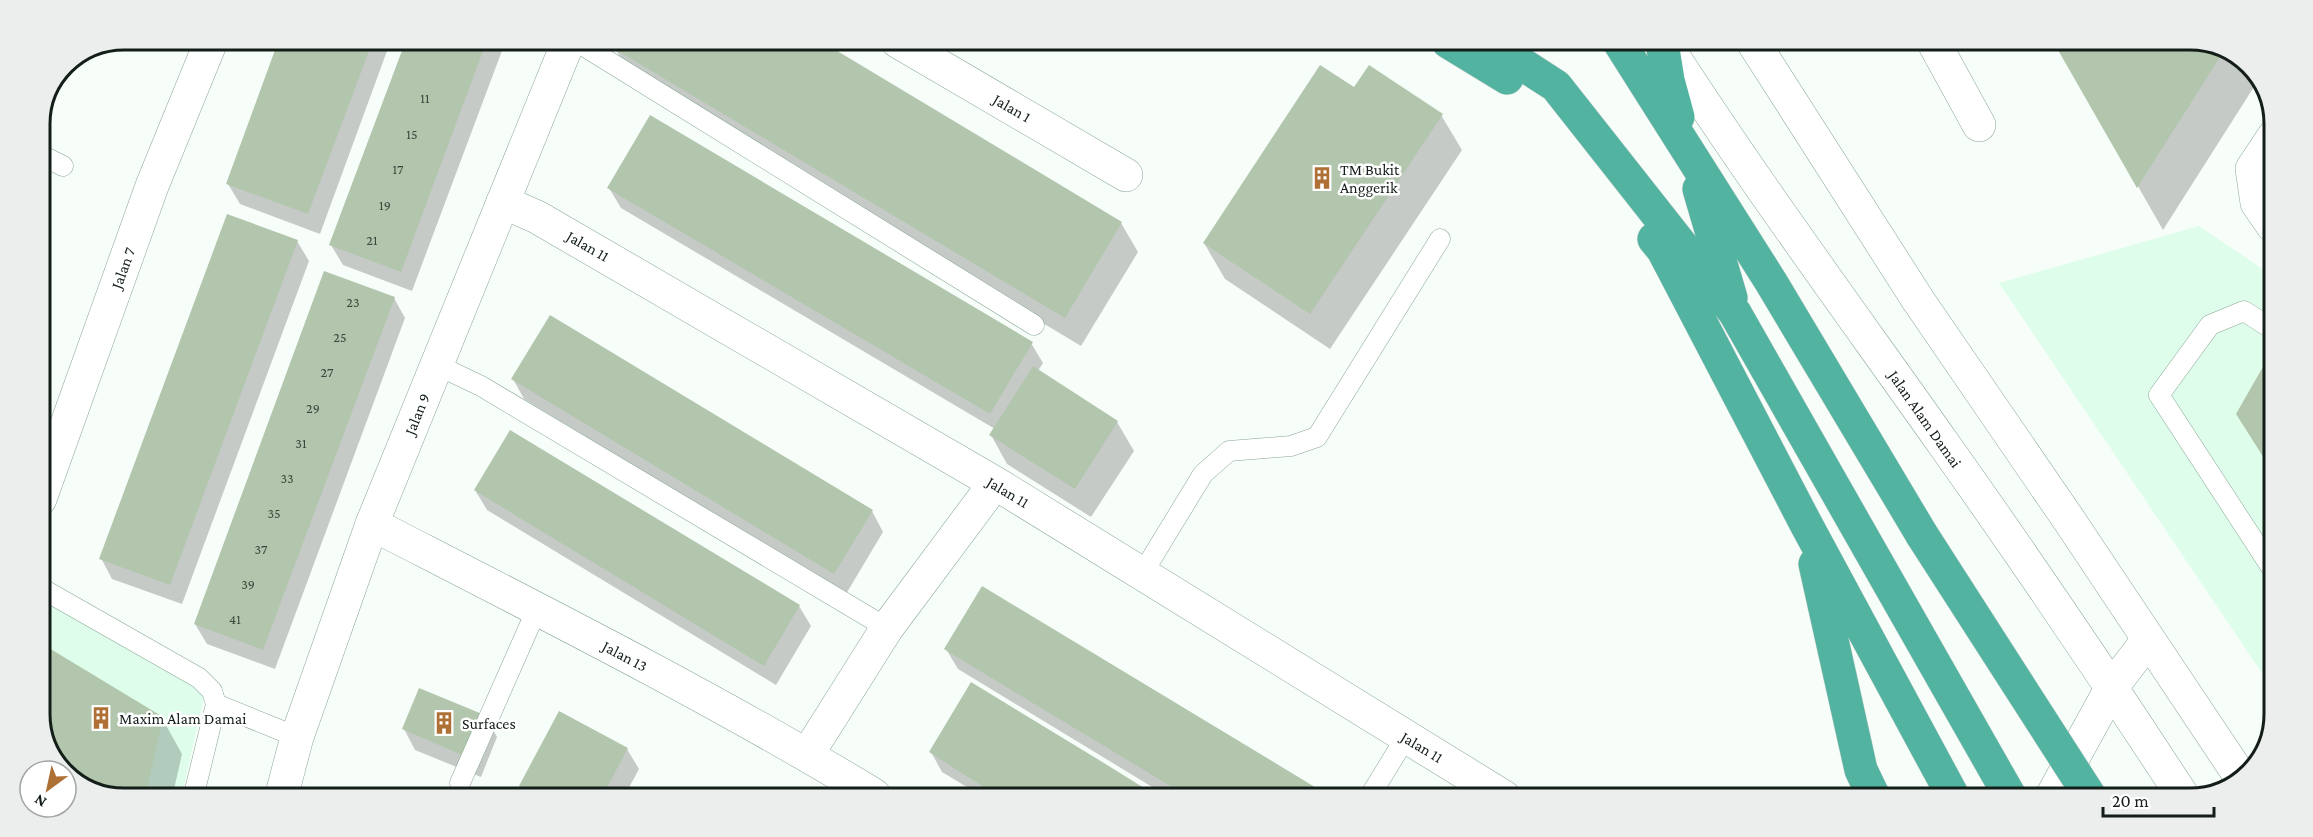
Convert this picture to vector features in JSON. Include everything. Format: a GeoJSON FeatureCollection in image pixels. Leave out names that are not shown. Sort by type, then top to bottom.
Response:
{"type":"FeatureCollection","features":[{"type":"Feature","properties":{"kind":"highway"},"geometry":{"type":"LineString","coordinates":[[1461,50],[1534,96],[1664,250],[1806,524],[1949,788]]}},
{"type":"Feature","properties":{"kind":"highway"},"geometry":{"type":"LineString","coordinates":[[1500,50],[1556,86],[1735,313],[2005,788]]}},
{"type":"Feature","properties":{"kind":"highway"},"geometry":{"type":"LineString","coordinates":[[1624,50],[1771,282],[1922,535],[2085,788]]}},
{"type":"Feature","properties":{"kind":"highway"},"geometry":{"type":"LineString","coordinates":[[1664,50],[1668,80],[1735,313]]}},
{"type":"Feature","properties":{"kind":"highway"},"geometry":{"type":"LineString","coordinates":[[1806,524],[1861,770],[1870,788]]}},
{"type":"Feature","properties":{"kind":"street","name":"Jalan 7"},"geometry":{"type":"LineString","coordinates":[[50,471],[152,186],[208,50]]}},
{"type":"Feature","properties":{"kind":"street","name":"Jalan 9"},"geometry":{"type":"LineString","coordinates":[[284,788],[297,736],[372,524],[565,50]]}},
{"type":"Feature","properties":{"kind":"street","name":"Jalan 1"},"geometry":{"type":"LineString","coordinates":[[912,50],[1126,175]]}},
{"type":"Feature","properties":{"kind":"street","name":"Jalan Alam Damai"},"geometry":{"type":"LineString","coordinates":[[1668,50],[1721,132],[1945,446],[2112,687],[2178,788]]}},
{"type":"Feature","properties":{"kind":"street"},"geometry":{"type":"LineString","coordinates":[[1758,50],[1918,300],[2069,519],[2236,770]]}},
{"type":"Feature","properties":{"kind":"street"},"geometry":{"type":"LineString","coordinates":[[1938,50],[1979,125]]}},
{"type":"Feature","properties":{"kind":"street"},"geometry":{"type":"LineString","coordinates":[[2263,152],[2252,168],[2257,203],[2263,212]]}},
{"type":"Feature","properties":{"kind":"street","name":"Jalan 11"},"geometry":{"type":"LineString","coordinates":[[503,202],[537,217],[995,483],[1491,788]]}},
{"type":"Feature","properties":{"kind":"street"},"geometry":{"type":"LineString","coordinates":[[807,755],[887,628],[995,483]]}},
{"type":"Feature","properties":{"kind":"street","name":"Jalan 13"},"geometry":{"type":"LineString","coordinates":[[372,524],[537,609],[807,755],[862,788]]}},
{"type":"Feature","properties":{"kind":"street"},"geometry":{"type":"LineString","coordinates":[[2056,788],[2112,687],[2148,639]]}},
{"type":"Feature","properties":{"kind":"lane"},"geometry":{"type":"LineString","coordinates":[[590,50],[1034,325]]}},
{"type":"Feature","properties":{"kind":"lane"},"geometry":{"type":"LineString","coordinates":[[50,160],[63,166]]}},
{"type":"Feature","properties":{"kind":"lane"},"geometry":{"type":"LineString","coordinates":[[1142,574],[1203,474],[1229,451],[1291,446],[1317,437],[1440,239]]}},
{"type":"Feature","properties":{"kind":"lane"},"geometry":{"type":"LineString","coordinates":[[2263,323],[2244,311],[2210,325],[2158,395],[2264,556]]}},
{"type":"Feature","properties":{"kind":"lane"},"geometry":{"type":"LineString","coordinates":[[437,365],[481,386],[887,628]]}},
{"type":"Feature","properties":{"kind":"lane"},"geometry":{"type":"LineString","coordinates":[[50,593],[199,678],[212,691],[216,704],[195,788]]}},
{"type":"Feature","properties":{"kind":"lane"},"geometry":{"type":"LineString","coordinates":[[460,783],[537,609]]}},
{"type":"Feature","properties":{"kind":"lane"},"geometry":{"type":"LineString","coordinates":[[216,704],[297,736]]}},
{"type":"Feature","properties":{"kind":"lane"},"geometry":{"type":"LineString","coordinates":[[1375,788],[1406,737]]}},
{"type":"Feature","properties":{"kind":"shaded area"},"geometry":{"type":"Polygon","coordinates":[[[2199,226],[2263,269],[2264,676],[1999,283],[2199,226]]]}},
{"type":"Feature","properties":{"kind":"shaded area","name":"Maxim Alam Damai"},"geometry":{"type":"Polygon","coordinates":[[[50,602],[188,683],[204,697],[183,788],[123,788],[91,780],[78,772],[78,759],[65,759],[59,751],[51,728],[50,602]]]}},
{"type":"Feature","properties":{"kind":"building"},"geometry":{"type":"Polygon","coordinates":[[[275,50],[369,50],[308,214],[226,184],[275,50]]]}},
{"type":"Feature","properties":{"kind":"building"},"geometry":{"type":"Polygon","coordinates":[[[402,50],[483,50],[401,272],[329,245],[402,50]]]}},
{"type":"Feature","properties":{"kind":"building"},"geometry":{"type":"Polygon","coordinates":[[[616,50],[836,50],[1122,222],[1065,318],[616,50]]]}},
{"type":"Feature","properties":{"kind":"building"},"geometry":{"type":"Polygon","coordinates":[[[2058,50],[2199,50],[2220,56],[2137,188],[2058,50]]]}},
{"type":"Feature","properties":{"kind":"building","name":"TM Bukit Anggerik"},"geometry":{"type":"Polygon","coordinates":[[[1320,65],[1354,87],[1369,65],[1443,114],[1310,314],[1203,243],[1320,65]]]}},
{"type":"Feature","properties":{"kind":"building"},"geometry":{"type":"Polygon","coordinates":[[[650,115],[1033,342],[990,414],[607,188],[650,115]]]}},
{"type":"Feature","properties":{"kind":"building"},"geometry":{"type":"Polygon","coordinates":[[[227,214],[298,240],[170,585],[99,559],[227,214]]]}},
{"type":"Feature","properties":{"kind":"building"},"geometry":{"type":"Polygon","coordinates":[[[324,271],[395,297],[263,650],[194,624],[324,271]]]}},
{"type":"Feature","properties":{"kind":"building"},"geometry":{"type":"Polygon","coordinates":[[[550,315],[873,510],[834,574],[511,379],[550,315]]]}},
{"type":"Feature","properties":{"kind":"building"},"geometry":{"type":"Polygon","coordinates":[[[1033,366],[1118,421],[1075,489],[989,435],[1033,366]]]}},
{"type":"Feature","properties":{"kind":"building"},"geometry":{"type":"Polygon","coordinates":[[[2263,366],[2264,457],[2236,414],[2263,366]]]}},
{"type":"Feature","properties":{"kind":"building"},"geometry":{"type":"Polygon","coordinates":[[[510,430],[800,605],[764,666],[474,490],[510,430]]]}},
{"type":"Feature","properties":{"kind":"building"},"geometry":{"type":"Polygon","coordinates":[[[982,586],[1316,788],[1174,788],[944,649],[982,586]]]}},
{"type":"Feature","properties":{"kind":"building","name":"Maxim Alam Damai"},"geometry":{"type":"Polygon","coordinates":[[[50,649],[163,717],[147,788],[123,788],[100,784],[78,772],[78,759],[65,759],[59,751],[50,719],[50,649]]]}},
{"type":"Feature","properties":{"kind":"building"},"geometry":{"type":"Polygon","coordinates":[[[971,682],[1144,788],[986,788],[929,752],[971,682]]]}},
{"type":"Feature","properties":{"kind":"building","name":"Surfaces"},"geometry":{"type":"Polygon","coordinates":[[[419,688],[487,716],[469,758],[402,729],[419,688]]]}},
{"type":"Feature","properties":{"kind":"building"},"geometry":{"type":"Polygon","coordinates":[[[559,711],[628,748],[607,788],[523,788],[519,786],[559,711]]]}},
{"type":"Feature","properties":{"kind":"place","name":"TM Bukit Anggerik"},"geometry":{"type":"Point","coordinates":[1322,178]}},
{"type":"Feature","properties":{"kind":"place","name":"Maxim Alam Damai"},"geometry":{"type":"Point","coordinates":[101,718]}},
{"type":"Feature","properties":{"kind":"place","name":"Surfaces"},"geometry":{"type":"Point","coordinates":[444,723]}}]}
